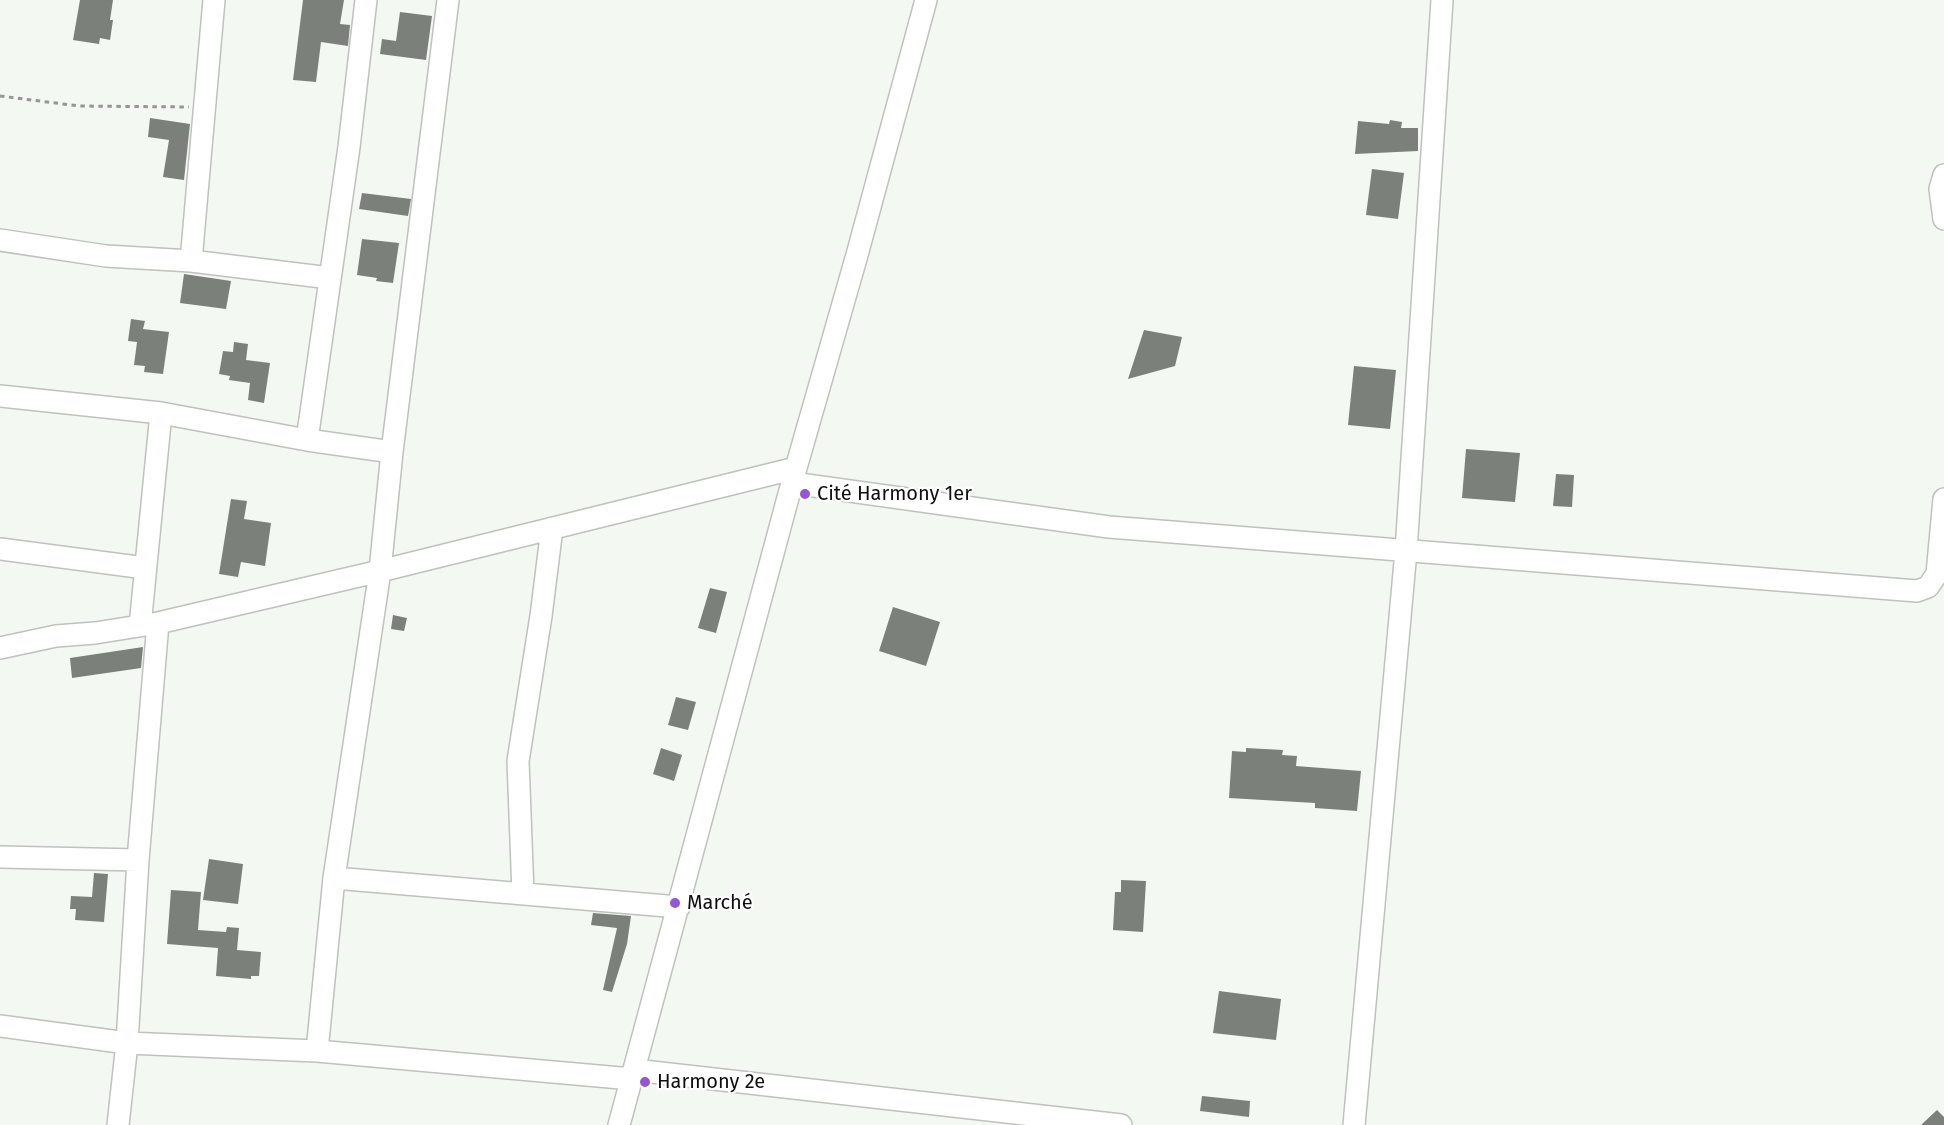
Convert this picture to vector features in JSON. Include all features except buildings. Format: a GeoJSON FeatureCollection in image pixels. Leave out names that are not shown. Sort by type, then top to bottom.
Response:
{"type":"FeatureCollection","features":[{"type":"Feature","properties":{"kind":"street"},"geometry":{"type":"LineString","coordinates":[[191,261],[214,0]]}},
{"type":"Feature","properties":{"kind":"street"},"geometry":{"type":"LineString","coordinates":[[307,440],[349,147],[366,0]]}},
{"type":"Feature","properties":{"kind":"street"},"geometry":{"type":"LineString","coordinates":[[316,1051],[334,878],[380,571],[392,452],[448,0]]}},
{"type":"Feature","properties":{"kind":"street"},"geometry":{"type":"LineString","coordinates":[[620,1125],[794,476],[926,0]]}},
{"type":"Feature","properties":{"kind":"street"},"geometry":{"type":"LineString","coordinates":[[1354,1125],[1406,551],[1442,0]]}},
{"type":"Feature","properties":{"kind":"street"},"geometry":{"type":"LineString","coordinates":[[1944,175],[1940,189],[1944,219]]}},
{"type":"Feature","properties":{"kind":"street"},"geometry":{"type":"LineString","coordinates":[[0,240],[106,256],[191,261],[330,278]]}},
{"type":"Feature","properties":{"kind":"street"},"geometry":{"type":"LineString","coordinates":[[0,396],[161,413],[307,440],[392,452]]}},
{"type":"Feature","properties":{"kind":"street"},"geometry":{"type":"LineString","coordinates":[[118,1125],[127,1043],[138,860],[149,625],[145,568],[161,413]]}},
{"type":"Feature","properties":{"kind":"street"},"geometry":{"type":"LineString","coordinates":[[0,648],[56,636],[149,625],[552,528],[794,476],[1109,527],[1917,591],[1928,587],[1937,574],[1944,499]]}},
{"type":"Feature","properties":{"kind":"street"},"geometry":{"type":"LineString","coordinates":[[523,894],[518,761],[541,616],[552,528]]}},
{"type":"Feature","properties":{"kind":"street"},"geometry":{"type":"LineString","coordinates":[[0,549],[145,568]]}},
{"type":"Feature","properties":{"kind":"street"},"geometry":{"type":"LineString","coordinates":[[0,856],[138,860]]}},
{"type":"Feature","properties":{"kind":"street"},"geometry":{"type":"LineString","coordinates":[[334,878],[679,907]]}},
{"type":"Feature","properties":{"kind":"street"},"geometry":{"type":"LineString","coordinates":[[0,1026],[127,1043],[316,1051],[633,1074],[1121,1125]]}},
{"type":"Feature","properties":{"kind":"path"},"geometry":{"type":"LineString","coordinates":[[0,96],[79,106],[205,107]]}},
{"type":"Feature","properties":{"kind":"place","name":"Cité Harmony 1er"},"geometry":{"type":"Point","coordinates":[805,494]}},
{"type":"Feature","properties":{"kind":"place","name":"Marché"},"geometry":{"type":"Point","coordinates":[675,903]}},
{"type":"Feature","properties":{"kind":"place","name":"Harmony 2e"},"geometry":{"type":"Point","coordinates":[645,1082]}}]}
